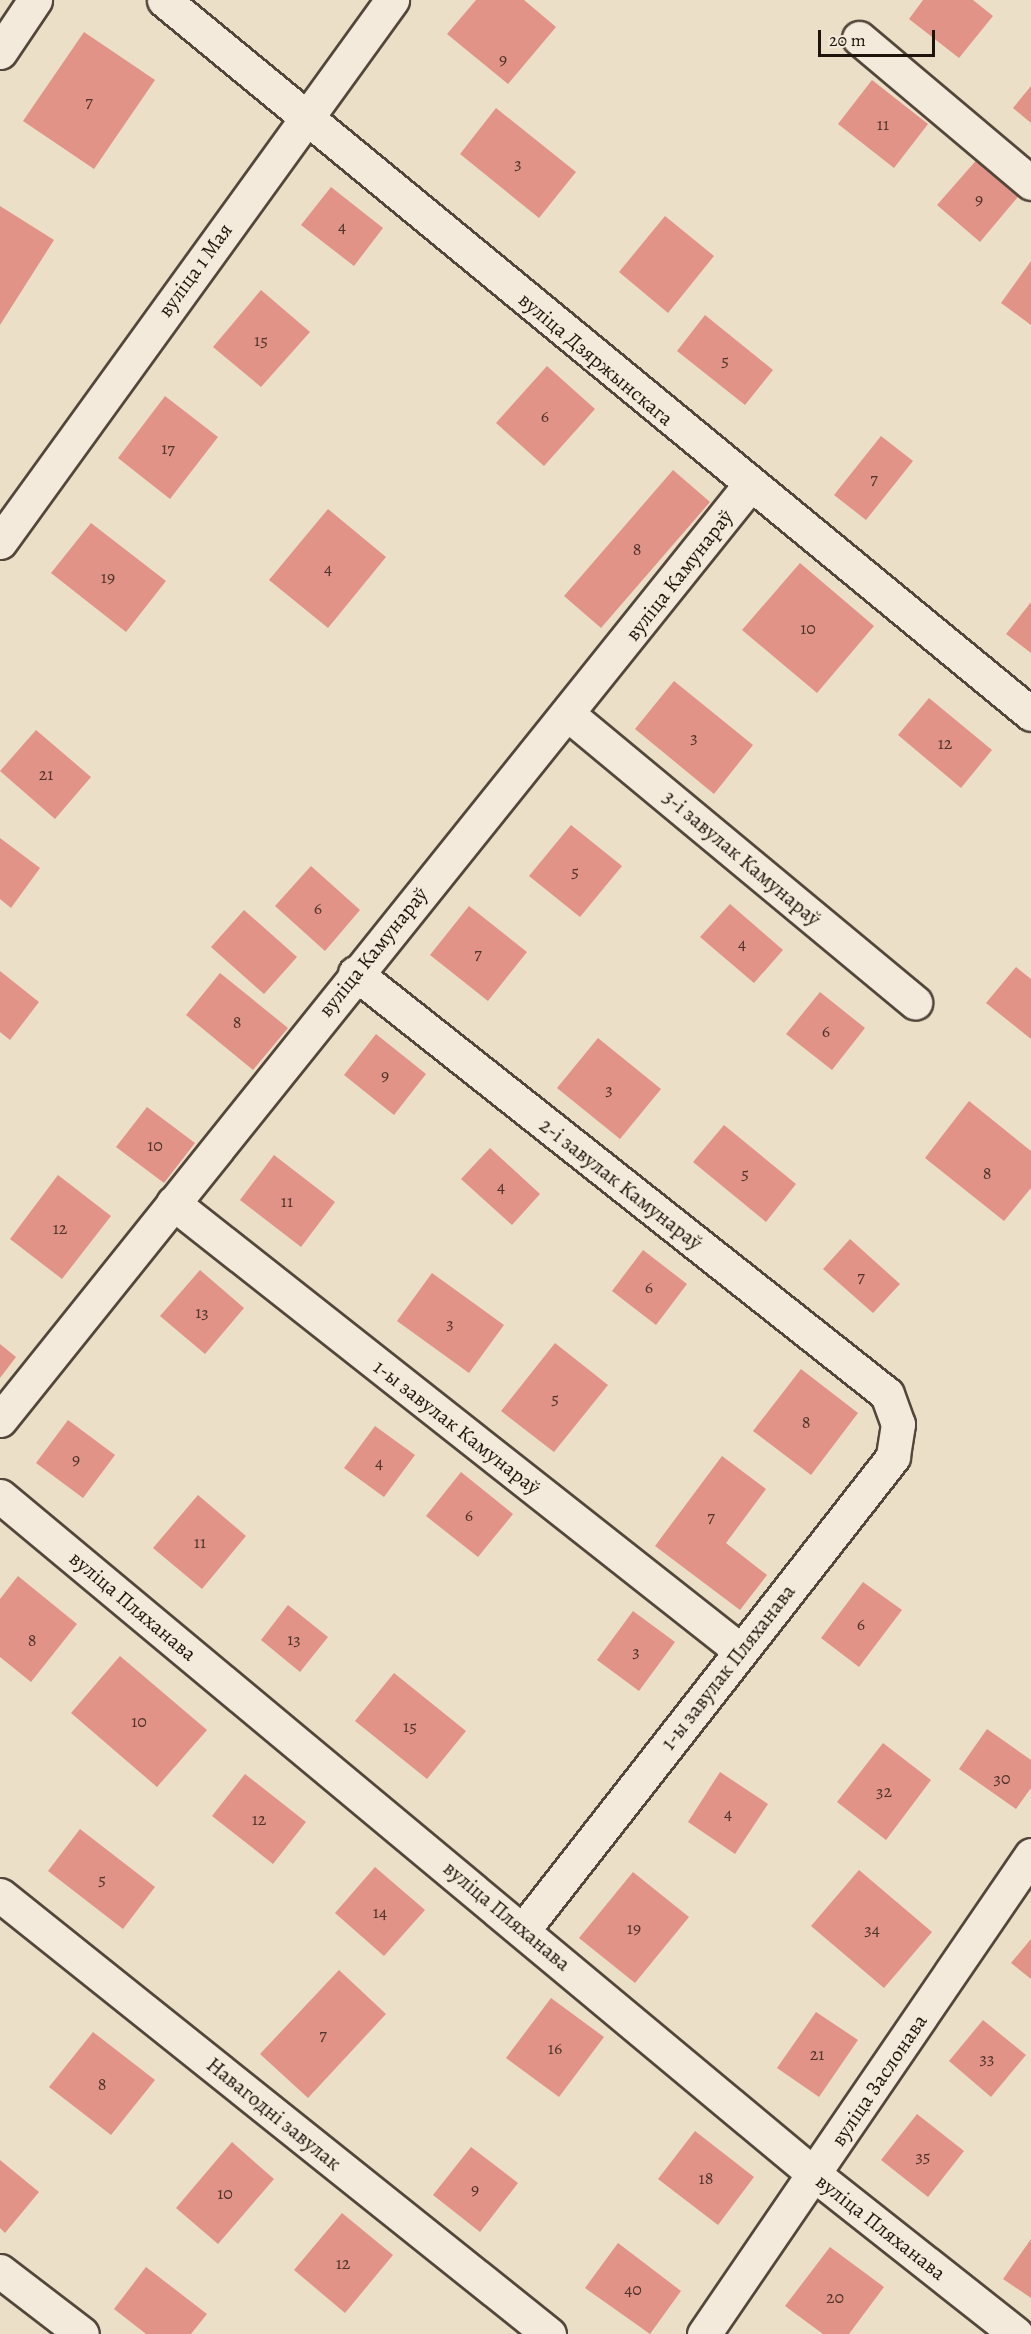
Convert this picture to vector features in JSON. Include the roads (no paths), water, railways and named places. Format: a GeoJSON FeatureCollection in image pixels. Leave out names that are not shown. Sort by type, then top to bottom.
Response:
{"type":"FeatureCollection","features":[{"type":"Feature","properties":{"kind":"street"},"geometry":{"type":"LineString","coordinates":[[0,52],[34,0]]}},
{"type":"Feature","properties":{"kind":"street","name":"вуліца Дзяржынскага"},"geometry":{"type":"LineString","coordinates":[[164,0],[748,486],[1031,714]]}},
{"type":"Feature","properties":{"kind":"street","name":"вуліца 1 Мая"},"geometry":{"type":"LineString","coordinates":[[0,543],[306,116],[392,0]]}},
{"type":"Feature","properties":{"kind":"street"},"geometry":{"type":"LineString","coordinates":[[859,38],[1031,183]]}},
{"type":"Feature","properties":{"kind":"street","name":"вуліца Камунараў"},"geometry":{"type":"LineString","coordinates":[[0,1420],[355,973],[569,715],[748,486]]}},
{"type":"Feature","properties":{"kind":"street","name":"3-і завулак Камунараў"},"geometry":{"type":"LineString","coordinates":[[569,715],[915,1002]]}},
{"type":"Feature","properties":{"kind":"street","name":"2-і завулак Камунараў"},"geometry":{"type":"LineString","coordinates":[[355,973],[886,1395]]}},
{"type":"Feature","properties":{"kind":"street","name":"1-ы завулак Камунараў"},"geometry":{"type":"LineString","coordinates":[[173,1203],[741,1651]]}},
{"type":"Feature","properties":{"kind":"street","name":"1-ы завулак Пляханава"},"geometry":{"type":"LineString","coordinates":[[524,1930],[893,1457],[898,1424],[886,1395]]}},
{"type":"Feature","properties":{"kind":"street","name":"вуліца Пляханава"},"geometry":{"type":"LineString","coordinates":[[0,1496],[524,1930],[815,2175],[1016,2334]]}},
{"type":"Feature","properties":{"kind":"street","name":"вуліца Заслонава"},"geometry":{"type":"LineString","coordinates":[[704,2334],[815,2175],[1031,1855]]}},
{"type":"Feature","properties":{"kind":"street","name":"Навагодні завулак"},"geometry":{"type":"LineString","coordinates":[[0,1895],[549,2334]]}},
{"type":"Feature","properties":{"kind":"street"},"geometry":{"type":"LineString","coordinates":[[0,2271],[82,2334]]}}]}
